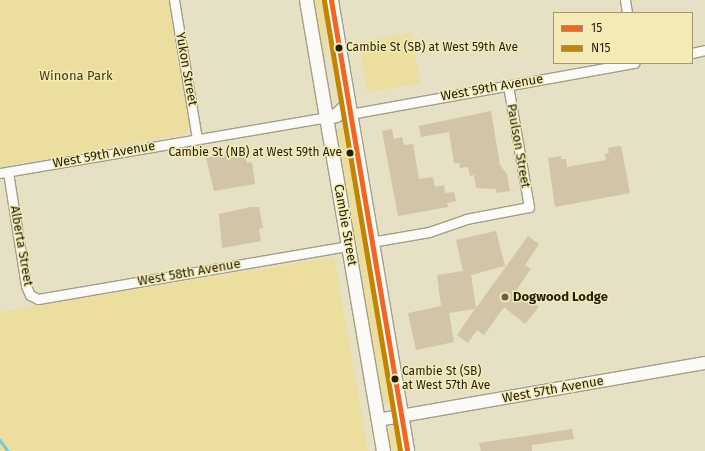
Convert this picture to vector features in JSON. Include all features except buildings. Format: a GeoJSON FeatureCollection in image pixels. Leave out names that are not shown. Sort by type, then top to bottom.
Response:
{"type":"FeatureCollection","features":[{"type":"Feature","properties":{"kind":"main road","name":"Cambie Street"},"geometry":{"type":"LineString","coordinates":[[306,0],[331,116],[349,246],[383,451]]}},
{"type":"Feature","properties":{"kind":"main road","name":"Cambie Street"},"geometry":{"type":"LineString","coordinates":[[331,0],[407,451]]}},
{"type":"Feature","properties":{"kind":"main road"},"geometry":{"type":"LineString","coordinates":[[331,116],[350,114]]}},
{"type":"Feature","properties":{"kind":"street","name":"Yukon Street"},"geometry":{"type":"LineString","coordinates":[[174,0],[198,139]]}},
{"type":"Feature","properties":{"kind":"street"},"geometry":{"type":"LineString","coordinates":[[624,0],[627,12]]}},
{"type":"Feature","properties":{"kind":"street"},"geometry":{"type":"LineString","coordinates":[[693,53],[705,50]]}},
{"type":"Feature","properties":{"kind":"street","name":"West 59th Avenue"},"geometry":{"type":"LineString","coordinates":[[350,114],[629,64]]}},
{"type":"Feature","properties":{"kind":"street","name":"Paulson Street"},"geometry":{"type":"LineString","coordinates":[[371,242],[429,232],[466,219],[529,207],[508,86]]}},
{"type":"Feature","properties":{"kind":"street","name":"West 59th Avenue"},"geometry":{"type":"LineString","coordinates":[[4,173],[331,116]]}},
{"type":"Feature","properties":{"kind":"street","name":"Alberta Street"},"geometry":{"type":"LineString","coordinates":[[4,173],[30,295]]}},
{"type":"Feature","properties":{"kind":"street","name":"West 58th Avenue"},"geometry":{"type":"LineString","coordinates":[[30,295],[44,299],[349,246]]}},
{"type":"Feature","properties":{"kind":"street","name":"West 57th Avenue"},"geometry":{"type":"LineString","coordinates":[[378,420],[705,363]]}},
{"type":"Feature","properties":{"kind":"green space","name":"Winona Park"},"geometry":{"type":"Polygon","coordinates":[[[0,0],[168,0],[190,129],[186,134],[0,167],[0,0]]]}},
{"type":"Feature","properties":{"kind":"green space"},"geometry":{"type":"Polygon","coordinates":[[[313,0],[326,0],[326,105],[313,105],[313,0]]]}},
{"type":"Feature","properties":{"kind":"green space"},"geometry":{"type":"Polygon","coordinates":[[[411,33],[420,83],[368,92],[359,42],[411,33]]]}},
{"type":"Feature","properties":{"kind":"green space"},"geometry":{"type":"Polygon","coordinates":[[[346,127],[394,403],[389,404],[384,403],[366,320],[334,129],[346,127]]]}},
{"type":"Feature","properties":{"kind":"green space"},"geometry":{"type":"Polygon","coordinates":[[[334,257],[368,451],[0,451],[0,312],[334,257]]]}},
{"type":"Feature","properties":{"kind":"green space"},"geometry":{"type":"Polygon","coordinates":[[[398,429],[402,451],[388,451],[387,431],[398,429]]]}},
{"type":"Feature","properties":{"kind":"waterway"},"geometry":{"type":"LineString","coordinates":[[0,440],[8,451]]}},
{"type":"Feature","properties":{"kind":"transit line","name":"15"},"geometry":{"type":"LineString","coordinates":[[331,0],[407,451]]}},
{"type":"Feature","properties":{"kind":"transit line","name":"N15"},"geometry":{"type":"LineString","coordinates":[[324,1],[400,451]]}},
{"type":"Feature","properties":{"kind":"place","name":"Cambie St (SB) at West 59th Ave"},"geometry":{"type":"Point","coordinates":[339,48]}},
{"type":"Feature","properties":{"kind":"place","name":"Cambie St (NB) at West 59th Ave"},"geometry":{"type":"Point","coordinates":[350,153]}},
{"type":"Feature","properties":{"kind":"place","name":"Dogwood Lodge"},"geometry":{"type":"Point","coordinates":[505,297]}},
{"type":"Feature","properties":{"kind":"place","name":"Cambie St (SB) at West 57th Ave"},"geometry":{"type":"Point","coordinates":[395,379]}}]}
